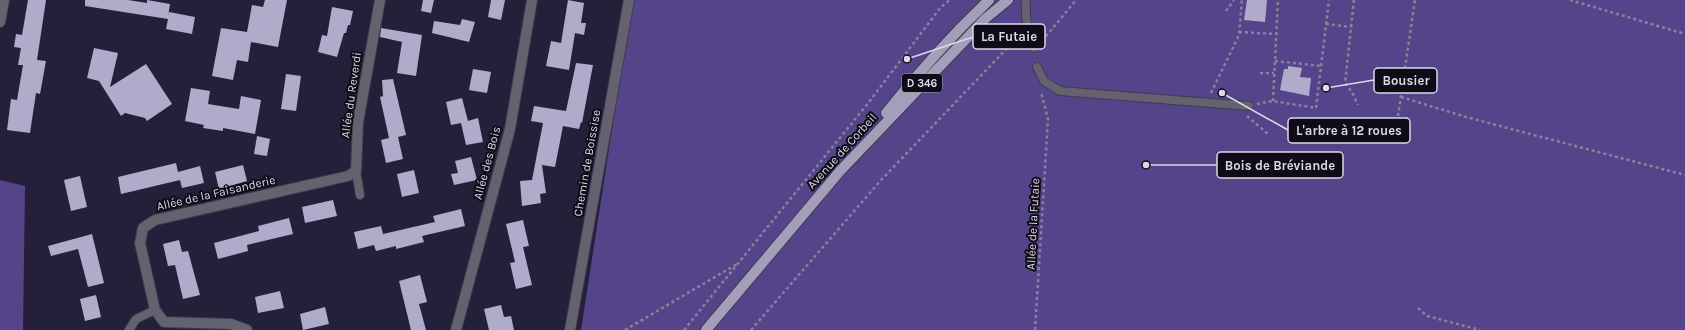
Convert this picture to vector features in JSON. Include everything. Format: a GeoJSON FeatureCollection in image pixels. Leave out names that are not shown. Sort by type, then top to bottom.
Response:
{"type":"FeatureCollection","features":[{"type":"Feature","properties":{"kind":"main road","name":"D 346"},"geometry":{"type":"LineString","coordinates":[[840,171],[908,85],[963,25],[989,0]]}},
{"type":"Feature","properties":{"kind":"main road","name":"Avenue de Corbeil"},"geometry":{"type":"LineString","coordinates":[[706,330],[840,171],[986,18],[1008,0]]}},
{"type":"Feature","properties":{"kind":"street","name":"Allée du Reverdi"},"geometry":{"type":"LineString","coordinates":[[356,171],[358,122],[380,0]]}},
{"type":"Feature","properties":{"kind":"street","name":"Allée des Bois"},"geometry":{"type":"LineString","coordinates":[[456,330],[510,129],[532,0]]}},
{"type":"Feature","properties":{"kind":"street","name":"Chemin de Boissise"},"geometry":{"type":"LineString","coordinates":[[570,330],[629,0]]}},
{"type":"Feature","properties":{"kind":"street"},"geometry":{"type":"LineString","coordinates":[[0,22],[2,4]]}},
{"type":"Feature","properties":{"kind":"street","name":"Allée de la Faisanderie"},"geometry":{"type":"LineString","coordinates":[[155,310],[140,243],[143,228],[155,220],[348,176],[356,171]]}},
{"type":"Feature","properties":{"kind":"street"},"geometry":{"type":"LineString","coordinates":[[155,310],[164,322],[231,324],[247,330]]}},
{"type":"Feature","properties":{"kind":"lane"},"geometry":{"type":"LineString","coordinates":[[1026,0],[1029,38],[1034,48]]}},
{"type":"Feature","properties":{"kind":"lane"},"geometry":{"type":"LineString","coordinates":[[1037,67],[1044,81],[1060,91],[1249,106]]}},
{"type":"Feature","properties":{"kind":"lane","name":"Allée du Reverdi"},"geometry":{"type":"LineString","coordinates":[[356,171],[360,195]]}},
{"type":"Feature","properties":{"kind":"lane"},"geometry":{"type":"LineString","coordinates":[[129,330],[136,319],[155,310]]}},
{"type":"Feature","properties":{"kind":"path"},"geometry":{"type":"LineString","coordinates":[[684,330],[869,102],[941,8],[950,0]]}},
{"type":"Feature","properties":{"kind":"path"},"geometry":{"type":"LineString","coordinates":[[961,44],[998,39],[1015,40],[1034,48],[1076,0]]}},
{"type":"Feature","properties":{"kind":"path"},"geometry":{"type":"LineString","coordinates":[[1226,11],[1234,0]]}},
{"type":"Feature","properties":{"kind":"path"},"geometry":{"type":"LineString","coordinates":[[1214,87],[1239,32],[1242,0]]}},
{"type":"Feature","properties":{"kind":"path"},"geometry":{"type":"LineString","coordinates":[[1273,101],[1278,0]]}},
{"type":"Feature","properties":{"kind":"path"},"geometry":{"type":"LineString","coordinates":[[1249,106],[1273,101],[1316,108],[1329,0]]}},
{"type":"Feature","properties":{"kind":"path"},"geometry":{"type":"LineString","coordinates":[[1354,0],[1345,83],[1352,92],[1358,105]]}},
{"type":"Feature","properties":{"kind":"path"},"geometry":{"type":"LineString","coordinates":[[1398,116],[1415,0]]}},
{"type":"Feature","properties":{"kind":"path"},"geometry":{"type":"LineString","coordinates":[[1570,0],[1685,34]]}},
{"type":"Feature","properties":{"kind":"path"},"geometry":{"type":"LineString","coordinates":[[1326,24],[1352,27]]}},
{"type":"Feature","properties":{"kind":"path"},"geometry":{"type":"LineString","coordinates":[[1239,32],[1276,34]]}},
{"type":"Feature","properties":{"kind":"path"},"geometry":{"type":"LineString","coordinates":[[752,330],[882,178],[1015,40]]}},
{"type":"Feature","properties":{"kind":"path"},"geometry":{"type":"LineString","coordinates":[[1275,61],[1321,66]]}},
{"type":"Feature","properties":{"kind":"path","name":"Allée de la Futaie"},"geometry":{"type":"LineString","coordinates":[[1035,330],[1048,119],[1037,67]]}},
{"type":"Feature","properties":{"kind":"path"},"geometry":{"type":"LineString","coordinates":[[1260,73],[1274,73]]}},
{"type":"Feature","properties":{"kind":"path"},"geometry":{"type":"LineString","coordinates":[[1401,96],[1466,117],[1685,175]]}},
{"type":"Feature","properties":{"kind":"path"},"geometry":{"type":"LineString","coordinates":[[1238,105],[1250,120],[1268,134]]}},
{"type":"Feature","properties":{"kind":"path"},"geometry":{"type":"LineString","coordinates":[[626,330],[739,262]]}},
{"type":"Feature","properties":{"kind":"path"},"geometry":{"type":"LineString","coordinates":[[1418,308],[1427,316],[1480,330]]}},
{"type":"Feature","properties":{"kind":"shaded area"},"geometry":{"type":"Polygon","coordinates":[[[632,0],[1685,0],[1685,330],[581,330],[632,0]]]}},
{"type":"Feature","properties":{"kind":"shaded area"},"geometry":{"type":"Polygon","coordinates":[[[0,180],[25,186],[23,330],[0,330],[0,180]]]}},
{"type":"Feature","properties":{"kind":"building"},"geometry":{"type":"Polygon","coordinates":[[[28,0],[46,0],[37,60],[46,61],[40,94],[36,93],[30,133],[7,130],[11,99],[17,100],[23,65],[18,65],[21,48],[14,47],[16,34],[22,35],[28,0]]]}},
{"type":"Feature","properties":{"kind":"building"},"geometry":{"type":"Polygon","coordinates":[[[85,0],[128,0],[147,3],[147,0],[170,4],[168,17],[169,12],[195,17],[192,34],[166,29],[168,19],[85,6],[85,0]]]}},
{"type":"Feature","properties":{"kind":"building"},"geometry":{"type":"Polygon","coordinates":[[[265,0],[287,0],[278,47],[251,42],[248,62],[237,60],[233,80],[212,76],[221,28],[247,32],[252,5],[263,7],[265,0]]]}},
{"type":"Feature","properties":{"kind":"building"},"geometry":{"type":"Polygon","coordinates":[[[423,0],[434,0],[431,13],[421,11],[423,0]]]}},
{"type":"Feature","properties":{"kind":"building"},"geometry":{"type":"Polygon","coordinates":[[[491,0],[505,0],[501,20],[488,17],[491,0]]]}},
{"type":"Feature","properties":{"kind":"building"},"geometry":{"type":"Polygon","coordinates":[[[568,0],[584,3],[581,23],[586,23],[584,35],[575,33],[569,70],[546,66],[551,41],[561,43],[568,0]]]}},
{"type":"Feature","properties":{"kind":"building"},"geometry":{"type":"Polygon","coordinates":[[[1247,0],[1267,0],[1265,22],[1244,20],[1247,0]]]}},
{"type":"Feature","properties":{"kind":"building"},"geometry":{"type":"Polygon","coordinates":[[[332,7],[353,11],[350,25],[348,25],[346,33],[344,33],[337,57],[318,52],[322,35],[327,36],[332,7]]]}},
{"type":"Feature","properties":{"kind":"building"},"geometry":{"type":"Polygon","coordinates":[[[462,19],[475,22],[469,42],[432,33],[434,21],[460,25],[462,19]]]}},
{"type":"Feature","properties":{"kind":"building"},"geometry":{"type":"Polygon","coordinates":[[[381,28],[422,35],[416,76],[397,73],[402,42],[380,37],[381,28]]]}},
{"type":"Feature","properties":{"kind":"building"},"geometry":{"type":"Polygon","coordinates":[[[94,48],[118,53],[110,87],[146,64],[172,104],[147,121],[145,118],[125,113],[121,116],[99,81],[87,78],[94,48]]]}},
{"type":"Feature","properties":{"kind":"building"},"geometry":{"type":"Polygon","coordinates":[[[576,63],[593,65],[582,123],[581,122],[579,129],[563,126],[555,167],[542,165],[546,193],[540,194],[541,203],[522,206],[520,181],[532,180],[543,123],[531,121],[534,106],[566,111],[576,63]]]}},
{"type":"Feature","properties":{"kind":"building"},"geometry":{"type":"Polygon","coordinates":[[[1288,66],[1302,68],[1300,77],[1311,78],[1309,96],[1280,90],[1284,69],[1288,69],[1288,66]]]}},
{"type":"Feature","properties":{"kind":"building"},"geometry":{"type":"Polygon","coordinates":[[[473,69],[491,72],[487,93],[469,90],[473,69]]]}},
{"type":"Feature","properties":{"kind":"building"},"geometry":{"type":"Polygon","coordinates":[[[286,74],[301,76],[296,111],[281,109],[286,74]]]}},
{"type":"Feature","properties":{"kind":"building"},"geometry":{"type":"Polygon","coordinates":[[[393,79],[406,135],[398,137],[403,159],[386,163],[381,140],[389,138],[380,97],[383,96],[382,80],[393,79]]]}},
{"type":"Feature","properties":{"kind":"building"},"geometry":{"type":"Polygon","coordinates":[[[191,88],[210,91],[208,104],[239,109],[241,96],[261,100],[255,134],[223,128],[223,131],[203,128],[204,125],[185,121],[191,88]]]}},
{"type":"Feature","properties":{"kind":"building"},"geometry":{"type":"Polygon","coordinates":[[[462,98],[468,121],[478,118],[483,142],[466,145],[461,123],[451,125],[446,102],[462,98]]]}},
{"type":"Feature","properties":{"kind":"building"},"geometry":{"type":"Polygon","coordinates":[[[257,136],[270,139],[267,156],[254,154],[257,136]]]}},
{"type":"Feature","properties":{"kind":"building"},"geometry":{"type":"Polygon","coordinates":[[[471,157],[477,180],[454,185],[451,174],[458,173],[455,161],[471,157]]]}},
{"type":"Feature","properties":{"kind":"building"},"geometry":{"type":"Polygon","coordinates":[[[176,163],[178,172],[200,166],[204,183],[182,188],[180,180],[121,194],[118,177],[176,163]]]}},
{"type":"Feature","properties":{"kind":"building"},"geometry":{"type":"Polygon","coordinates":[[[243,165],[247,181],[219,189],[215,172],[243,165]]]}},
{"type":"Feature","properties":{"kind":"building"},"geometry":{"type":"Polygon","coordinates":[[[414,170],[419,193],[402,197],[397,174],[414,170]]]}},
{"type":"Feature","properties":{"kind":"building"},"geometry":{"type":"Polygon","coordinates":[[[80,176],[87,207],[71,211],[64,180],[80,176]]]}},
{"type":"Feature","properties":{"kind":"building"},"geometry":{"type":"Polygon","coordinates":[[[333,200],[337,216],[305,223],[302,207],[333,200]]]}},
{"type":"Feature","properties":{"kind":"building"},"geometry":{"type":"Polygon","coordinates":[[[461,209],[465,226],[422,236],[424,242],[396,249],[396,246],[376,251],[374,245],[358,249],[354,232],[381,226],[383,234],[435,222],[433,216],[461,209]]]}},
{"type":"Feature","properties":{"kind":"building"},"geometry":{"type":"Polygon","coordinates":[[[289,218],[293,234],[247,245],[248,251],[218,259],[214,243],[259,231],[258,226],[289,218]]]}},
{"type":"Feature","properties":{"kind":"building"},"geometry":{"type":"Polygon","coordinates":[[[523,220],[529,246],[523,247],[532,285],[516,289],[510,263],[515,262],[506,224],[523,220]]]}},
{"type":"Feature","properties":{"kind":"building"},"geometry":{"type":"Polygon","coordinates":[[[92,234],[104,283],[88,287],[78,249],[51,256],[48,246],[92,234]]]}},
{"type":"Feature","properties":{"kind":"building"},"geometry":{"type":"Polygon","coordinates":[[[179,240],[182,252],[188,251],[200,295],[183,299],[175,265],[168,266],[163,244],[179,240]]]}},
{"type":"Feature","properties":{"kind":"building"},"geometry":{"type":"Polygon","coordinates":[[[420,275],[427,302],[419,304],[426,330],[411,330],[399,281],[420,275]]]}},
{"type":"Feature","properties":{"kind":"building"},"geometry":{"type":"Polygon","coordinates":[[[280,291],[284,308],[258,313],[255,297],[280,291]]]}},
{"type":"Feature","properties":{"kind":"building"},"geometry":{"type":"Polygon","coordinates":[[[96,295],[101,317],[85,321],[80,299],[96,295]]]}},
{"type":"Feature","properties":{"kind":"building"},"geometry":{"type":"Polygon","coordinates":[[[501,305],[504,317],[511,316],[514,330],[489,330],[484,309],[501,305]]]}},
{"type":"Feature","properties":{"kind":"building"},"geometry":{"type":"Polygon","coordinates":[[[325,307],[329,324],[303,330],[300,314],[325,307]]]}},
{"type":"Feature","properties":{"kind":"place","name":"La Futaie"},"geometry":{"type":"Point","coordinates":[907,59]}},
{"type":"Feature","properties":{"kind":"place","name":"Bousier"},"geometry":{"type":"Point","coordinates":[1326,88]}},
{"type":"Feature","properties":{"kind":"place","name":"L'arbre à 12 roues"},"geometry":{"type":"Point","coordinates":[1222,93]}},
{"type":"Feature","properties":{"kind":"place","name":"Bois de Bréviande"},"geometry":{"type":"Point","coordinates":[1146,165]}}]}
